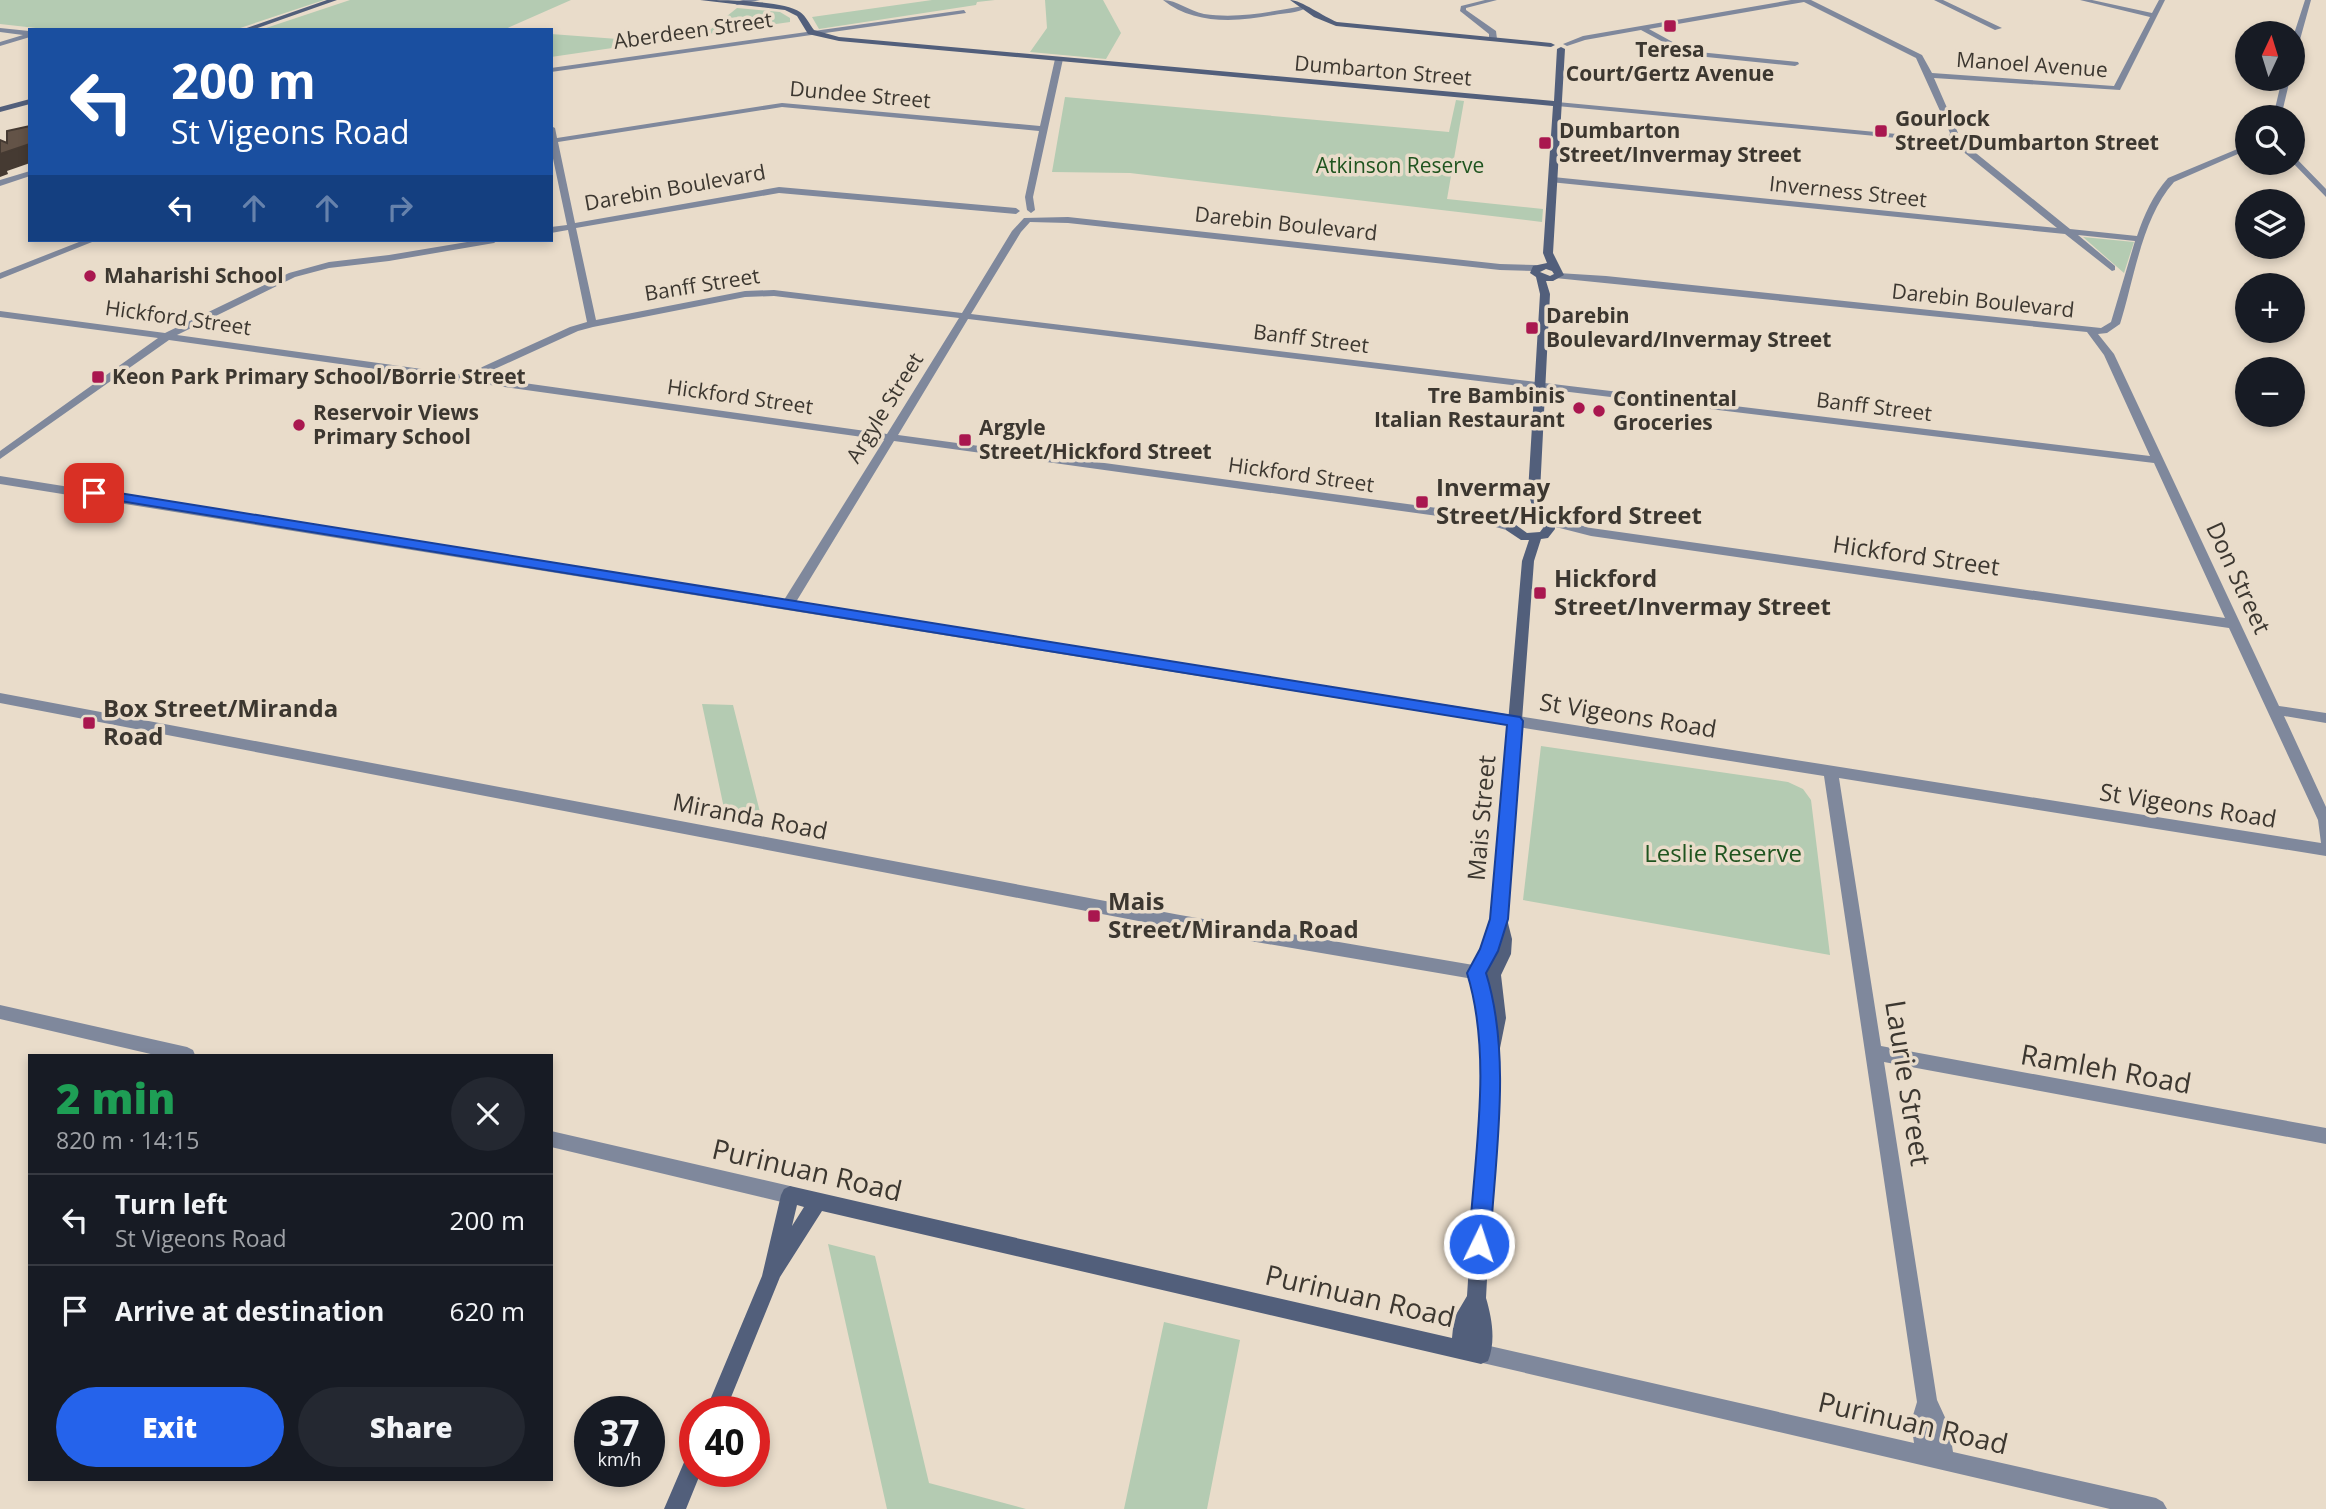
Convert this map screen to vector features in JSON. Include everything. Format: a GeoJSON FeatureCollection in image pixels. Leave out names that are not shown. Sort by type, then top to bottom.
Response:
{"type":"FeatureCollection","features":[{"type":"Feature","properties":{"kind":"street"},"geometry":{"type":"LineString","coordinates":[[250,28],[334,0]]}},
{"type":"Feature","properties":{"kind":"street"},"geometry":{"type":"LineString","coordinates":[[704,0],[782,4],[800,15],[811,32]]}},
{"type":"Feature","properties":{"kind":"street"},"geometry":{"type":"LineString","coordinates":[[737,3],[757,0]]}},
{"type":"Feature","properties":{"kind":"street"},"geometry":{"type":"LineString","coordinates":[[1166,0],[1188,14],[1235,18],[1303,8]]}},
{"type":"Feature","properties":{"kind":"street"},"geometry":{"type":"LineString","coordinates":[[1293,0],[1303,8],[1336,24],[1357,28],[1564,46],[1643,28],[1805,0],[1919,57],[1954,133],[1952,138],[2112,268]]}},
{"type":"Feature","properties":{"kind":"street"},"geometry":{"type":"LineString","coordinates":[[1493,39],[1493,33],[1463,11],[1463,7],[1494,0]]}},
{"type":"Feature","properties":{"kind":"street"},"geometry":{"type":"LineString","coordinates":[[1937,0],[1998,28]]}},
{"type":"Feature","properties":{"kind":"street"},"geometry":{"type":"LineString","coordinates":[[2083,0],[2154,16]]}},
{"type":"Feature","properties":{"kind":"street","name":"Manoel Avenue"},"geometry":{"type":"LineString","coordinates":[[1929,75],[2117,88],[2162,0]]}},
{"type":"Feature","properties":{"kind":"street"},"geometry":{"type":"LineString","coordinates":[[2302,21],[2308,0]]}},
{"type":"Feature","properties":{"kind":"street","name":"Aberdeen Street"},"geometry":{"type":"LineString","coordinates":[[553,70],[964,12]]}},
{"type":"Feature","properties":{"kind":"street"},"geometry":{"type":"LineString","coordinates":[[1643,28],[1687,53],[1796,64]]}},
{"type":"Feature","properties":{"kind":"street"},"geometry":{"type":"LineString","coordinates":[[0,30],[28,34]]}},
{"type":"Feature","properties":{"kind":"street","name":"Dumbarton Street"},"geometry":{"type":"LineString","coordinates":[[811,32],[839,39],[1939,140],[1952,138]]}},
{"type":"Feature","properties":{"kind":"street"},"geometry":{"type":"LineString","coordinates":[[0,44],[28,35]]}},
{"type":"Feature","properties":{"kind":"street"},"geometry":{"type":"LineString","coordinates":[[1528,561],[1543,527],[1534,492],[1545,294],[1538,272],[1548,253],[1557,104],[1564,46]]}},
{"type":"Feature","properties":{"kind":"street"},"geometry":{"type":"LineString","coordinates":[[1031,215],[1029,197],[1059,59]]}},
{"type":"Feature","properties":{"kind":"street"},"geometry":{"type":"LineString","coordinates":[[0,110],[28,101]]}},
{"type":"Feature","properties":{"kind":"street","name":"Dundee Street"},"geometry":{"type":"LineString","coordinates":[[553,141],[782,105],[1043,129]]}},
{"type":"Feature","properties":{"kind":"street"},"geometry":{"type":"LineString","coordinates":[[553,145],[593,324]]}},
{"type":"Feature","properties":{"kind":"street","name":"Darebin Boulevard"},"geometry":{"type":"LineString","coordinates":[[1556,273],[2092,332],[2105,331],[2115,324],[2140,239],[2165,184],[2235,152]]}},
{"type":"Feature","properties":{"kind":"street"},"geometry":{"type":"LineString","coordinates":[[2305,171],[2326,194]]}},
{"type":"Feature","properties":{"kind":"street"},"geometry":{"type":"LineString","coordinates":[[0,183],[28,174]]}},
{"type":"Feature","properties":{"kind":"street","name":"Inverness Street"},"geometry":{"type":"LineString","coordinates":[[1553,180],[2140,239]]}},
{"type":"Feature","properties":{"kind":"street","name":"Darebin Boulevard"},"geometry":{"type":"LineString","coordinates":[[553,230],[779,190],[1031,215],[1538,272]]}},
{"type":"Feature","properties":{"kind":"street"},"geometry":{"type":"LineString","coordinates":[[1017,231],[1016,214],[1029,197]]}},
{"type":"Feature","properties":{"kind":"street","name":"Argyle Street"},"geometry":{"type":"LineString","coordinates":[[788,605],[888,438],[1017,231],[1031,215]]}},
{"type":"Feature","properties":{"kind":"street"},"geometry":{"type":"LineString","coordinates":[[0,276],[87,242]]}},
{"type":"Feature","properties":{"kind":"street"},"geometry":{"type":"LineString","coordinates":[[3,456],[169,335],[247,298],[306,275],[372,260],[482,242]]}},
{"type":"Feature","properties":{"kind":"street"},"geometry":{"type":"LineString","coordinates":[[1545,294],[1556,273],[1548,253]]}},
{"type":"Feature","properties":{"kind":"street"},"geometry":{"type":"LineString","coordinates":[[1538,272],[1556,273]]}},
{"type":"Feature","properties":{"kind":"street","name":"Banff Street"},"geometry":{"type":"LineString","coordinates":[[474,379],[484,370],[574,329],[745,294],[774,293],[2158,460]]}},
{"type":"Feature","properties":{"kind":"street","name":"Hickford Street"},"geometry":{"type":"LineString","coordinates":[[0,314],[169,335],[888,438],[1515,522]]}},
{"type":"Feature","properties":{"kind":"street","name":"Don Street"},"geometry":{"type":"LineString","coordinates":[[2105,331],[2114,343],[2109,354]]}},
{"type":"Feature","properties":{"kind":"street","name":"Don Street"},"geometry":{"type":"LineString","coordinates":[[2092,332],[2109,354],[2274,710],[2325,822],[2323,828],[2326,839]]}},
{"type":"Feature","properties":{"kind":"street","name":"St Vigeons Road"},"geometry":{"type":"LineString","coordinates":[[4,479],[2326,850]]}},
{"type":"Feature","properties":{"kind":"street"},"geometry":{"type":"LineString","coordinates":[[1515,522],[1534,492]]}},
{"type":"Feature","properties":{"kind":"street"},"geometry":{"type":"LineString","coordinates":[[1515,522],[1543,527]]}},
{"type":"Feature","properties":{"kind":"street"},"geometry":{"type":"LineString","coordinates":[[1515,522],[1543,527]]}},
{"type":"Feature","properties":{"kind":"street"},"geometry":{"type":"LineString","coordinates":[[1515,522],[1528,561]]}},
{"type":"Feature","properties":{"kind":"street","name":"Hickford Street"},"geometry":{"type":"LineString","coordinates":[[1543,527],[2234,624]]}},
{"type":"Feature","properties":{"kind":"street","name":"Mais Street"},"geometry":{"type":"LineString","coordinates":[[1471,1351],[1483,1321],[1476,1298],[1491,1053],[1498,1018],[1485,974],[1503,954],[1504,939],[1499,919],[1528,561]]}},
{"type":"Feature","properties":{"kind":"street","name":"Miranda Road"},"geometry":{"type":"LineString","coordinates":[[0,698],[1166,919],[1485,974]]}},
{"type":"Feature","properties":{"kind":"street"},"geometry":{"type":"LineString","coordinates":[[2274,710],[2326,718]]}},
{"type":"Feature","properties":{"kind":"street","name":"Laurie Street"},"geometry":{"type":"LineString","coordinates":[[1831,773],[1876,1053],[1927,1402],[1939,1426],[1935,1457]]}},
{"type":"Feature","properties":{"kind":"street"},"geometry":{"type":"LineString","coordinates":[[0,1012],[183,1054]]}},
{"type":"Feature","properties":{"kind":"street","name":"Ramleh Road"},"geometry":{"type":"LineString","coordinates":[[1876,1053],[2326,1136]]}},
{"type":"Feature","properties":{"kind":"street","name":"Purinuan Road"},"geometry":{"type":"LineString","coordinates":[[553,1139],[2156,1509]]}},
{"type":"Feature","properties":{"kind":"street"},"geometry":{"type":"LineString","coordinates":[[722,1396],[771,1276],[790,1195]]}},
{"type":"Feature","properties":{"kind":"street"},"geometry":{"type":"LineString","coordinates":[[771,1276],[818,1201]]}},
{"type":"Feature","properties":{"kind":"street"},"geometry":{"type":"LineString","coordinates":[[675,1509],[684,1487]]}},
{"type":"Feature","properties":{"kind":"green space"},"geometry":{"type":"Polygon","coordinates":[[[0,0],[324,0],[240,28],[36,28],[0,24],[0,0]]]}},
{"type":"Feature","properties":{"kind":"green space"},"geometry":{"type":"Polygon","coordinates":[[[350,0],[571,0],[508,28],[266,28],[350,0]]]}},
{"type":"Feature","properties":{"kind":"green space"},"geometry":{"type":"Polygon","coordinates":[[[932,0],[995,0],[819,29],[812,17],[932,0]]]}},
{"type":"Feature","properties":{"kind":"green space"},"geometry":{"type":"Polygon","coordinates":[[[1045,0],[1103,0],[1121,33],[1106,59],[1030,52],[1047,28],[1045,0]]]}},
{"type":"Feature","properties":{"kind":"green space"},"geometry":{"type":"Polygon","coordinates":[[[737,8],[780,12],[790,18],[790,22],[553,57],[553,34],[631,40],[711,29],[737,8]]]}},
{"type":"Feature","properties":{"kind":"green space","name":"Atkinson Reserve"},"geometry":{"type":"Polygon","coordinates":[[[1065,97],[1449,132],[1456,100],[1464,101],[1447,199],[1543,209],[1542,222],[1130,173],[1052,172],[1065,97]]]}},
{"type":"Feature","properties":{"kind":"green space"},"geometry":{"type":"Polygon","coordinates":[[[2083,237],[2134,242],[2124,273],[2083,237]]]}},
{"type":"Feature","properties":{"kind":"green space"},"geometry":{"type":"Polygon","coordinates":[[[702,704],[733,705],[762,820],[725,813],[702,704]]]}},
{"type":"Feature","properties":{"kind":"green space","name":"Leslie Reserve"},"geometry":{"type":"Polygon","coordinates":[[[1541,746],[1788,782],[1803,789],[1811,800],[1830,955],[1523,900],[1541,746]]]}},
{"type":"Feature","properties":{"kind":"green space"},"geometry":{"type":"Polygon","coordinates":[[[828,1244],[875,1256],[929,1483],[1026,1509],[887,1509],[828,1244]]]}},
{"type":"Feature","properties":{"kind":"green space"},"geometry":{"type":"Polygon","coordinates":[[[1164,1322],[1240,1340],[1207,1509],[1124,1509],[1164,1322]]]}},
{"type":"Feature","properties":{"kind":"building"},"geometry":{"type":"Polygon","coordinates":[[[28,126],[28,145],[0,154],[0,140],[7,143],[7,131],[28,126]]]}},
{"type":"Feature","properties":{"kind":"place","name":"Teresa Court/Gertz Avenue"},"geometry":{"type":"Point","coordinates":[1670,26]}},
{"type":"Feature","properties":{"kind":"place","name":"Gourlock Street/Dumbarton Street"},"geometry":{"type":"Point","coordinates":[1881,131]}},
{"type":"Feature","properties":{"kind":"place","name":"Dumbarton Street/Invermay Street"},"geometry":{"type":"Point","coordinates":[1545,143]}},
{"type":"Feature","properties":{"kind":"place","name":"Maharishi School"},"geometry":{"type":"Point","coordinates":[90,276]}},
{"type":"Feature","properties":{"kind":"place","name":"Darebin Boulevard/Invermay Street"},"geometry":{"type":"Point","coordinates":[1532,328]}},
{"type":"Feature","properties":{"kind":"place","name":"Keon Park Primary School/Borrie Street"},"geometry":{"type":"Point","coordinates":[98,377]}},
{"type":"Feature","properties":{"kind":"place","name":"Tre Bambinis Italian Restaurant"},"geometry":{"type":"Point","coordinates":[1579,408]}},
{"type":"Feature","properties":{"kind":"place","name":"Continental Groceries"},"geometry":{"type":"Point","coordinates":[1599,411]}},
{"type":"Feature","properties":{"kind":"place","name":"Reservoir Views Primary School"},"geometry":{"type":"Point","coordinates":[299,425]}},
{"type":"Feature","properties":{"kind":"place","name":"Argyle Street/Hickford Street"},"geometry":{"type":"Point","coordinates":[965,440]}},
{"type":"Feature","properties":{"kind":"place","name":"Invermay Street/Hickford Street"},"geometry":{"type":"Point","coordinates":[1422,502]}},
{"type":"Feature","properties":{"kind":"place","name":"Hickford Street/Invermay Street"},"geometry":{"type":"Point","coordinates":[1540,593]}},
{"type":"Feature","properties":{"kind":"place","name":"Box Street/Miranda Road"},"geometry":{"type":"Point","coordinates":[89,723]}},
{"type":"Feature","properties":{"kind":"place","name":"Mais Street/Miranda Road"},"geometry":{"type":"Point","coordinates":[1094,916]}},
{"type":"Feature","properties":{"kind":"route"},"geometry":{"type":"LineString","coordinates":[[94,493],[1515,721],[1499,919],[1489,951],[1476,973],[1484,997],[1491,1053],[1479,1244]]}}]}
